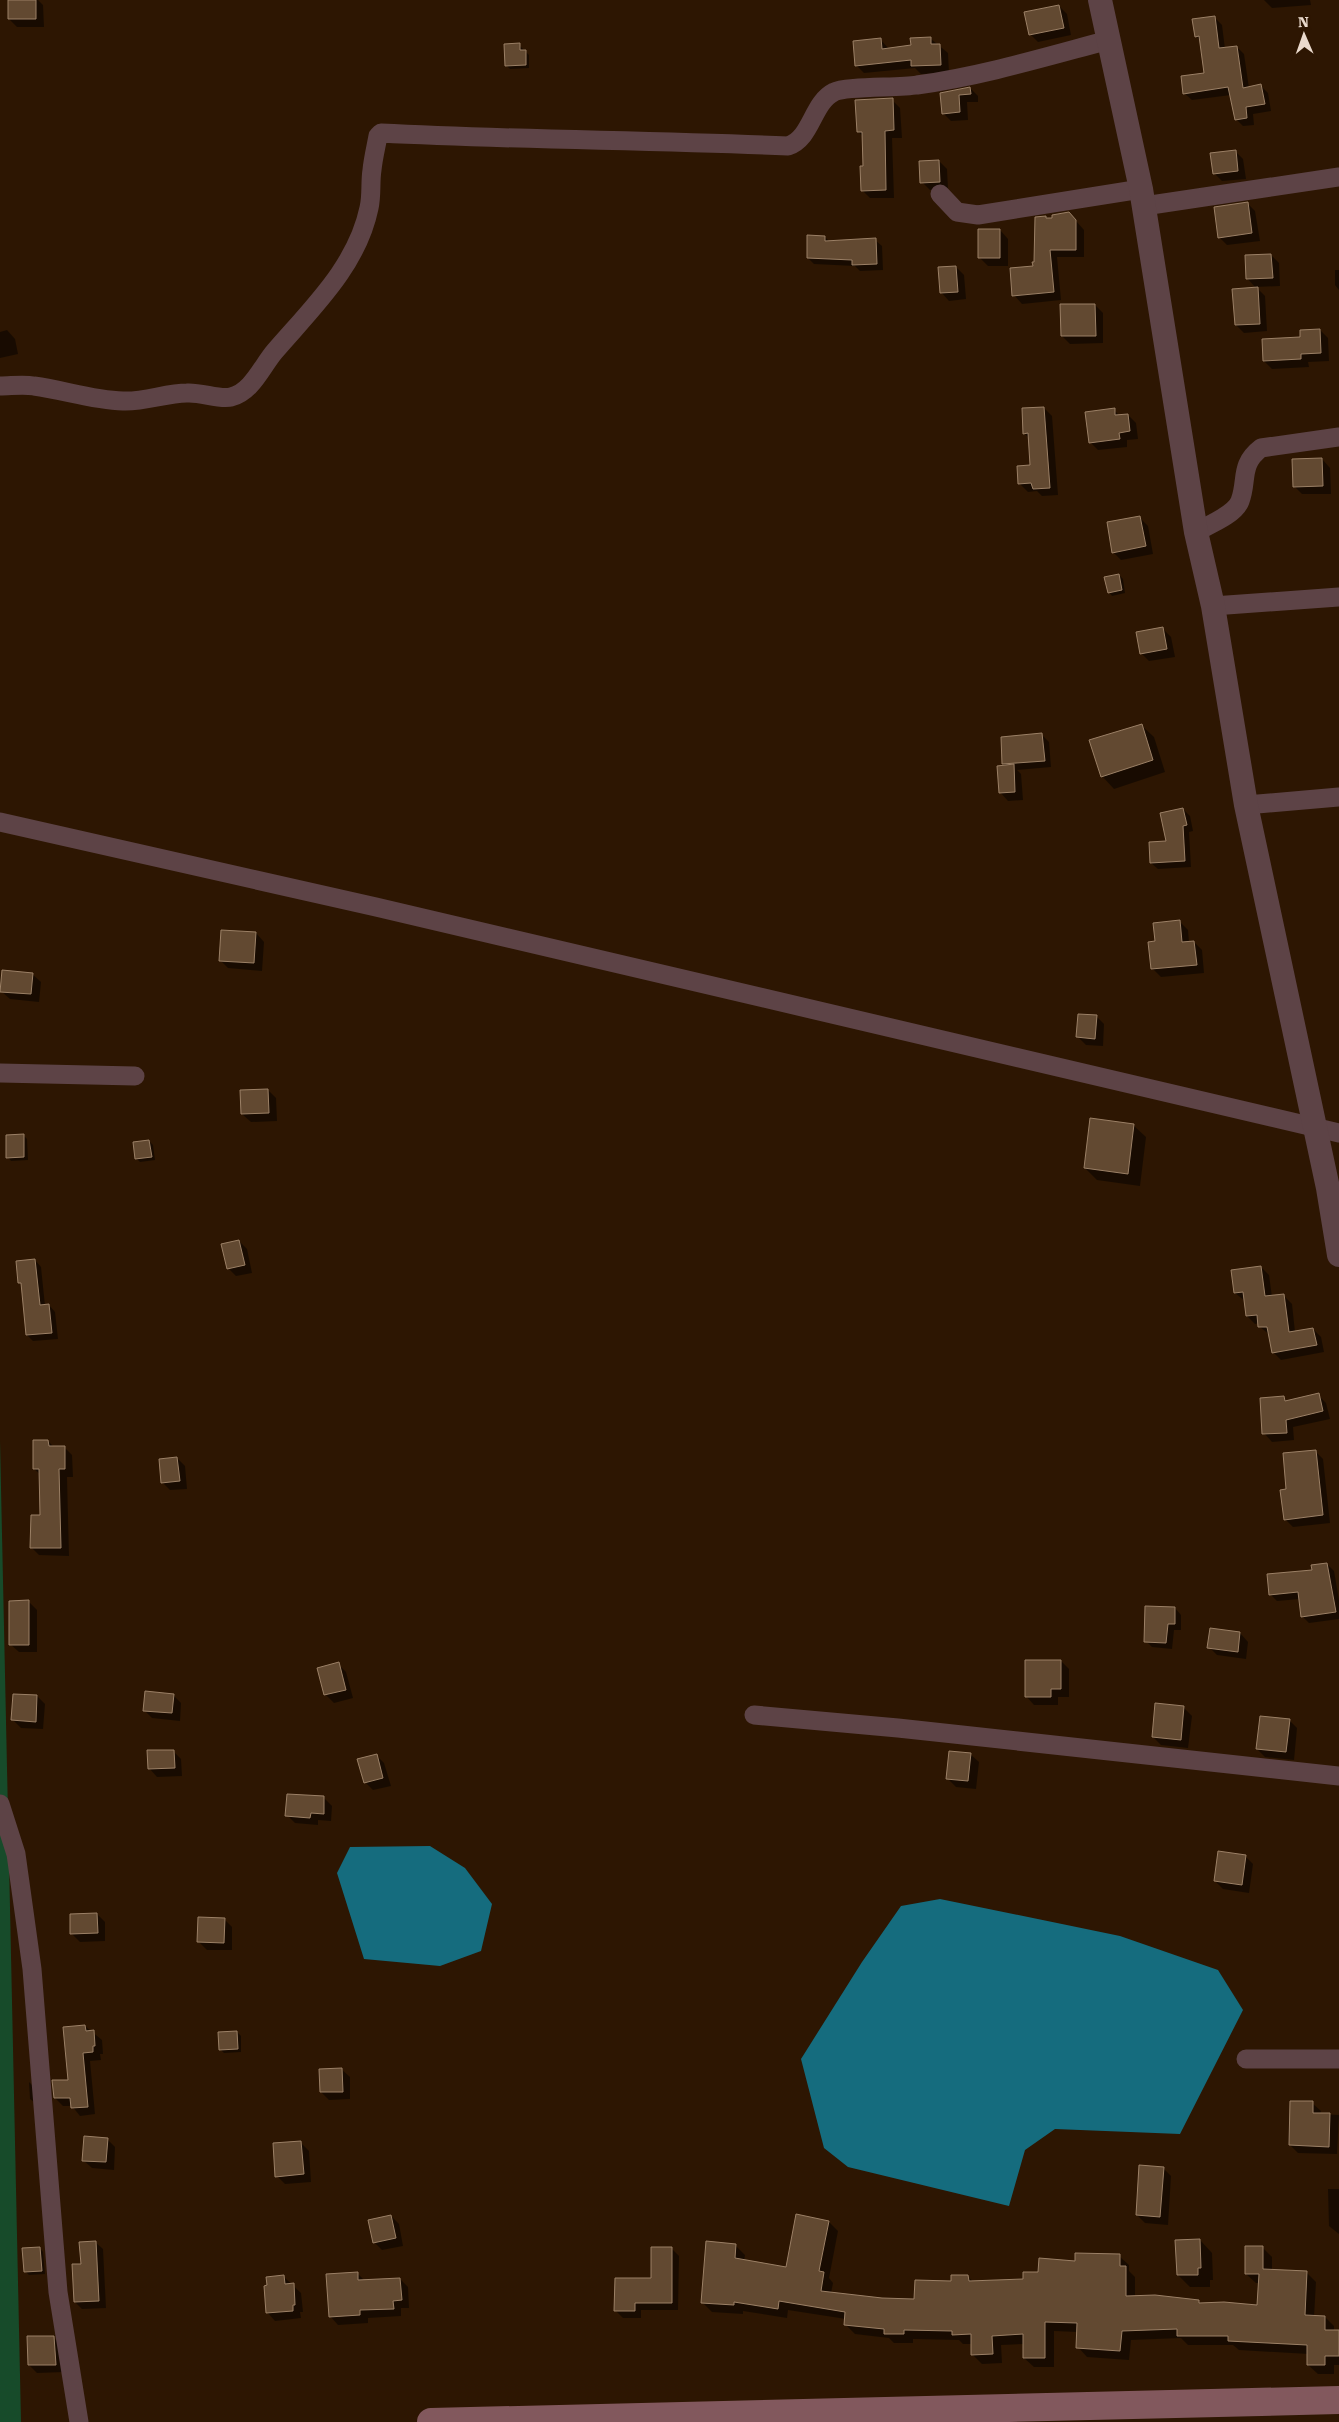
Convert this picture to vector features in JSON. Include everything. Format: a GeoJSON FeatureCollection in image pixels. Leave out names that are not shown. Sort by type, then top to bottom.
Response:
{"type":"FeatureCollection","features":[{"type":"Feature","properties":{"kind":"main road"},"geometry":{"type":"LineString","coordinates":[[431,2422],[1114,2414],[1339,2400]]}},
{"type":"Feature","properties":{"kind":"street"},"geometry":{"type":"LineString","coordinates":[[1100,0],[1142,198],[1196,532],[1213,606],[1246,805],[1328,1188],[1339,1256]]}},
{"type":"Feature","properties":{"kind":"street"},"geometry":{"type":"LineString","coordinates":[[0,386],[33,385],[78,396],[125,401],[184,392],[204,393],[224,398],[234,397],[255,380],[275,351],[312,311],[342,270],[365,224],[370,206],[372,170],[378,136],[381,133],[484,138],[640,140],[788,146],[802,135],[823,100],[835,91],[916,86],[1015,66],[1109,40]]}},
{"type":"Feature","properties":{"kind":"street"},"geometry":{"type":"LineString","coordinates":[[940,194],[957,212],[978,215],[1339,177]]}},
{"type":"Feature","properties":{"kind":"street"},"geometry":{"type":"LineString","coordinates":[[1196,532],[1232,511],[1240,502],[1243,476],[1253,454],[1261,448],[1339,437]]}},
{"type":"Feature","properties":{"kind":"street"},"geometry":{"type":"LineString","coordinates":[[1213,606],[1339,597]]}},
{"type":"Feature","properties":{"kind":"street"},"geometry":{"type":"LineString","coordinates":[[1246,805],[1339,796]]}},
{"type":"Feature","properties":{"kind":"street"},"geometry":{"type":"LineString","coordinates":[[0,822],[376,907],[1339,1132]]}},
{"type":"Feature","properties":{"kind":"street"},"geometry":{"type":"LineString","coordinates":[[0,1073],[135,1076]]}},
{"type":"Feature","properties":{"kind":"street"},"geometry":{"type":"LineString","coordinates":[[754,1715],[908,1729],[1339,1776]]}},
{"type":"Feature","properties":{"kind":"street"},"geometry":{"type":"LineString","coordinates":[[0,1804],[16,1854],[32,1969],[56,2274],[78,2422]]}},
{"type":"Feature","properties":{"kind":"street"},"geometry":{"type":"LineString","coordinates":[[1246,2059],[1339,2059]]}},
{"type":"Feature","properties":{"kind":"green space"},"geometry":{"type":"Polygon","coordinates":[[[0,1440],[21,2422],[0,2422],[0,1440]]]}},
{"type":"Feature","properties":{"kind":"water"},"geometry":{"type":"Polygon","coordinates":[[[430,1846],[465,1868],[492,1904],[481,1951],[440,1966],[364,1959],[337,1873],[350,1847],[430,1846]]]}},
{"type":"Feature","properties":{"kind":"water"},"geometry":{"type":"Polygon","coordinates":[[[940,1899],[1120,1936],[1218,1970],[1243,2010],[1180,2134],[1055,2129],[1025,2150],[1009,2206],[848,2167],[824,2148],[801,2059],[862,1962],[901,1906],[940,1899]]]}},
{"type":"Feature","properties":{"kind":"building"},"geometry":{"type":"Polygon","coordinates":[[[8,0],[36,0],[36,19],[8,19],[8,0]]]}},
{"type":"Feature","properties":{"kind":"building"},"geometry":{"type":"Polygon","coordinates":[[[1059,5],[1064,28],[1029,35],[1024,12],[1059,5]]]}},
{"type":"Feature","properties":{"kind":"building"},"geometry":{"type":"Polygon","coordinates":[[[1215,16],[1219,48],[1237,46],[1243,88],[1261,84],[1265,104],[1246,107],[1247,118],[1235,120],[1228,87],[1183,94],[1181,76],[1204,73],[1199,36],[1195,37],[1192,19],[1215,16]]]}},
{"type":"Feature","properties":{"kind":"building"},"geometry":{"type":"Polygon","coordinates":[[[931,37],[931,44],[940,44],[941,65],[911,66],[911,60],[855,66],[853,41],[881,38],[882,49],[911,45],[910,38],[931,37]]]}},
{"type":"Feature","properties":{"kind":"building"},"geometry":{"type":"Polygon","coordinates":[[[520,43],[520,50],[526,50],[526,65],[505,66],[504,44],[520,43]]]}},
{"type":"Feature","properties":{"kind":"building"},"geometry":{"type":"Polygon","coordinates":[[[970,87],[971,94],[959,95],[960,112],[942,114],[940,93],[970,87]]]}},
{"type":"Feature","properties":{"kind":"building"},"geometry":{"type":"Polygon","coordinates":[[[893,98],[894,130],[885,131],[886,190],[861,191],[860,166],[863,166],[862,132],[857,132],[855,100],[893,98]]]}},
{"type":"Feature","properties":{"kind":"building"},"geometry":{"type":"Polygon","coordinates":[[[1236,150],[1238,171],[1213,174],[1210,153],[1236,150]]]}},
{"type":"Feature","properties":{"kind":"building"},"geometry":{"type":"Polygon","coordinates":[[[939,160],[940,182],[920,183],[919,161],[939,160]]]}},
{"type":"Feature","properties":{"kind":"building"},"geometry":{"type":"Polygon","coordinates":[[[1248,202],[1252,233],[1218,238],[1214,207],[1248,202]]]}},
{"type":"Feature","properties":{"kind":"building"},"geometry":{"type":"Polygon","coordinates":[[[1069,212],[1076,220],[1076,250],[1050,250],[1054,292],[1012,296],[1010,268],[1033,266],[1035,217],[1046,216],[1046,218],[1052,218],[1052,215],[1069,212]]]}},
{"type":"Feature","properties":{"kind":"building"},"geometry":{"type":"Polygon","coordinates":[[[978,229],[1000,229],[1000,258],[978,258],[978,229]]]}},
{"type":"Feature","properties":{"kind":"building"},"geometry":{"type":"Polygon","coordinates":[[[807,235],[825,236],[825,241],[876,238],[877,264],[852,265],[852,260],[807,258],[807,235]]]}},
{"type":"Feature","properties":{"kind":"building"},"geometry":{"type":"Polygon","coordinates":[[[1271,254],[1273,278],[1246,279],[1245,255],[1271,254]]]}},
{"type":"Feature","properties":{"kind":"building"},"geometry":{"type":"Polygon","coordinates":[[[956,266],[958,292],[940,293],[938,267],[956,266]]]}},
{"type":"Feature","properties":{"kind":"building"},"geometry":{"type":"Polygon","coordinates":[[[1258,287],[1260,324],[1235,325],[1232,289],[1258,287]]]}},
{"type":"Feature","properties":{"kind":"building"},"geometry":{"type":"Polygon","coordinates":[[[1060,304],[1095,304],[1096,336],[1061,336],[1060,304]]]}},
{"type":"Feature","properties":{"kind":"building"},"geometry":{"type":"Polygon","coordinates":[[[1320,329],[1321,353],[1301,354],[1301,359],[1263,361],[1262,339],[1300,337],[1300,330],[1320,329]]]}},
{"type":"Feature","properties":{"kind":"building"},"geometry":{"type":"Polygon","coordinates":[[[1044,407],[1050,488],[1033,489],[1031,483],[1018,484],[1017,466],[1030,465],[1028,433],[1023,434],[1022,408],[1044,407]]]}},
{"type":"Feature","properties":{"kind":"building"},"geometry":{"type":"Polygon","coordinates":[[[1115,408],[1115,415],[1128,414],[1130,431],[1119,433],[1120,439],[1089,443],[1085,412],[1115,408]]]}},
{"type":"Feature","properties":{"kind":"building"},"geometry":{"type":"Polygon","coordinates":[[[1322,458],[1323,486],[1293,487],[1292,459],[1322,458]]]}},
{"type":"Feature","properties":{"kind":"building"},"geometry":{"type":"Polygon","coordinates":[[[1140,516],[1146,546],[1112,553],[1107,522],[1140,516]]]}},
{"type":"Feature","properties":{"kind":"building"},"geometry":{"type":"Polygon","coordinates":[[[1119,574],[1122,590],[1108,593],[1104,577],[1119,574]]]}},
{"type":"Feature","properties":{"kind":"building"},"geometry":{"type":"Polygon","coordinates":[[[1163,627],[1167,649],[1140,654],[1136,632],[1163,627]]]}},
{"type":"Feature","properties":{"kind":"building"},"geometry":{"type":"Polygon","coordinates":[[[1142,724],[1153,760],[1101,777],[1089,740],[1142,724]]]}},
{"type":"Feature","properties":{"kind":"building"},"geometry":{"type":"Polygon","coordinates":[[[1042,733],[1045,761],[1002,764],[1001,737],[1042,733]]]}},
{"type":"Feature","properties":{"kind":"building"},"geometry":{"type":"Polygon","coordinates":[[[1014,764],[1015,792],[999,793],[997,766],[1014,764]]]}},
{"type":"Feature","properties":{"kind":"building"},"geometry":{"type":"Polygon","coordinates":[[[1183,808],[1187,825],[1183,826],[1185,861],[1150,863],[1149,842],[1166,841],[1160,813],[1183,808]]]}},
{"type":"Feature","properties":{"kind":"building"},"geometry":{"type":"Polygon","coordinates":[[[1180,920],[1182,942],[1194,941],[1197,965],[1151,969],[1148,942],[1155,941],[1153,923],[1180,920]]]}},
{"type":"Feature","properties":{"kind":"building"},"geometry":{"type":"Polygon","coordinates":[[[221,930],[256,932],[254,963],[219,961],[221,930]]]}},
{"type":"Feature","properties":{"kind":"building"},"geometry":{"type":"Polygon","coordinates":[[[2,970],[33,973],[31,994],[0,992],[2,970]]]}},
{"type":"Feature","properties":{"kind":"building"},"geometry":{"type":"Polygon","coordinates":[[[1078,1014],[1097,1015],[1095,1039],[1076,1037],[1078,1014]]]}},
{"type":"Feature","properties":{"kind":"building"},"geometry":{"type":"Polygon","coordinates":[[[268,1089],[269,1113],[241,1114],[240,1090],[268,1089]]]}},
{"type":"Feature","properties":{"kind":"building"},"geometry":{"type":"Polygon","coordinates":[[[1090,1118],[1134,1124],[1128,1174],[1084,1168],[1090,1118]]]}},
{"type":"Feature","properties":{"kind":"building"},"geometry":{"type":"Polygon","coordinates":[[[24,1134],[24,1157],[6,1158],[6,1135],[24,1134]]]}},
{"type":"Feature","properties":{"kind":"building"},"geometry":{"type":"Polygon","coordinates":[[[149,1140],[152,1157],[135,1159],[133,1142],[149,1140]]]}},
{"type":"Feature","properties":{"kind":"building"},"geometry":{"type":"Polygon","coordinates":[[[239,1240],[245,1265],[227,1269],[221,1244],[239,1240]]]}},
{"type":"Feature","properties":{"kind":"building"},"geometry":{"type":"Polygon","coordinates":[[[35,1259],[40,1305],[49,1304],[52,1333],[26,1335],[21,1283],[18,1283],[16,1261],[35,1259]]]}},
{"type":"Feature","properties":{"kind":"building"},"geometry":{"type":"Polygon","coordinates":[[[1261,1266],[1265,1296],[1284,1294],[1289,1332],[1313,1328],[1317,1345],[1272,1353],[1267,1327],[1258,1327],[1257,1315],[1246,1316],[1243,1292],[1234,1293],[1231,1270],[1261,1266]]]}},
{"type":"Feature","properties":{"kind":"building"},"geometry":{"type":"Polygon","coordinates":[[[1319,1393],[1323,1411],[1286,1420],[1287,1433],[1262,1434],[1260,1398],[1284,1396],[1285,1401],[1319,1393]]]}},
{"type":"Feature","properties":{"kind":"building"},"geometry":{"type":"Polygon","coordinates":[[[33,1440],[48,1440],[49,1446],[65,1446],[65,1469],[59,1469],[61,1548],[30,1548],[31,1515],[40,1515],[39,1469],[33,1469],[33,1440]]]}},
{"type":"Feature","properties":{"kind":"building"},"geometry":{"type":"Polygon","coordinates":[[[1316,1450],[1323,1515],[1284,1520],[1280,1490],[1286,1489],[1283,1453],[1316,1450]]]}},
{"type":"Feature","properties":{"kind":"building"},"geometry":{"type":"Polygon","coordinates":[[[177,1457],[180,1481],[161,1483],[159,1459],[177,1457]]]}},
{"type":"Feature","properties":{"kind":"building"},"geometry":{"type":"Polygon","coordinates":[[[1327,1563],[1336,1612],[1301,1617],[1298,1592],[1269,1595],[1267,1574],[1312,1570],[1311,1565],[1327,1563]]]}},
{"type":"Feature","properties":{"kind":"building"},"geometry":{"type":"Polygon","coordinates":[[[29,1600],[29,1645],[9,1645],[9,1601],[29,1600]]]}},
{"type":"Feature","properties":{"kind":"building"},"geometry":{"type":"Polygon","coordinates":[[[1145,1606],[1175,1607],[1175,1624],[1168,1624],[1166,1643],[1144,1642],[1145,1606]]]}},
{"type":"Feature","properties":{"kind":"building"},"geometry":{"type":"Polygon","coordinates":[[[1210,1628],[1240,1632],[1238,1652],[1207,1648],[1210,1628]]]}},
{"type":"Feature","properties":{"kind":"building"},"geometry":{"type":"Polygon","coordinates":[[[1025,1660],[1061,1660],[1061,1689],[1051,1689],[1051,1697],[1025,1697],[1025,1660]]]}},
{"type":"Feature","properties":{"kind":"building"},"geometry":{"type":"Polygon","coordinates":[[[339,1662],[346,1690],[324,1695],[317,1668],[339,1662]]]}},
{"type":"Feature","properties":{"kind":"building"},"geometry":{"type":"Polygon","coordinates":[[[145,1691],[174,1694],[172,1713],[143,1711],[145,1691]]]}},
{"type":"Feature","properties":{"kind":"building"},"geometry":{"type":"Polygon","coordinates":[[[13,1694],[37,1695],[36,1722],[11,1720],[13,1694]]]}},
{"type":"Feature","properties":{"kind":"building"},"geometry":{"type":"Polygon","coordinates":[[[1155,1703],[1184,1706],[1181,1740],[1152,1737],[1155,1703]]]}},
{"type":"Feature","properties":{"kind":"building"},"geometry":{"type":"Polygon","coordinates":[[[1260,1716],[1290,1719],[1286,1752],[1256,1749],[1260,1716]]]}},
{"type":"Feature","properties":{"kind":"building"},"geometry":{"type":"Polygon","coordinates":[[[147,1750],[174,1750],[175,1768],[148,1769],[147,1750]]]}},
{"type":"Feature","properties":{"kind":"building"},"geometry":{"type":"Polygon","coordinates":[[[949,1751],[971,1753],[968,1781],[946,1779],[949,1751]]]}},
{"type":"Feature","properties":{"kind":"building"},"geometry":{"type":"Polygon","coordinates":[[[377,1754],[383,1778],[364,1783],[357,1759],[377,1754]]]}},
{"type":"Feature","properties":{"kind":"building"},"geometry":{"type":"Polygon","coordinates":[[[287,1794],[324,1796],[324,1814],[311,1813],[310,1818],[285,1816],[287,1794]]]}},
{"type":"Feature","properties":{"kind":"building"},"geometry":{"type":"Polygon","coordinates":[[[1218,1851],[1246,1855],[1242,1885],[1214,1881],[1218,1851]]]}},
{"type":"Feature","properties":{"kind":"building"},"geometry":{"type":"Polygon","coordinates":[[[97,1913],[98,1933],[70,1934],[70,1914],[97,1913]]]}},
{"type":"Feature","properties":{"kind":"building"},"geometry":{"type":"Polygon","coordinates":[[[198,1917],[225,1918],[224,1943],[197,1942],[198,1917]]]}},
{"type":"Feature","properties":{"kind":"building"},"geometry":{"type":"Polygon","coordinates":[[[85,2025],[86,2031],[94,2030],[95,2046],[93,2046],[93,2052],[83,2053],[88,2107],[71,2108],[70,2098],[54,2098],[52,2080],[68,2080],[63,2027],[85,2025]]]}},
{"type":"Feature","properties":{"kind":"building"},"geometry":{"type":"Polygon","coordinates":[[[237,2031],[238,2049],[219,2050],[218,2032],[237,2031]]]}},
{"type":"Feature","properties":{"kind":"building"},"geometry":{"type":"Polygon","coordinates":[[[342,2068],[343,2092],[320,2092],[319,2069],[342,2068]]]}},
{"type":"Feature","properties":{"kind":"building"},"geometry":{"type":"Polygon","coordinates":[[[1290,2101],[1313,2101],[1313,2113],[1330,2113],[1329,2147],[1289,2145],[1290,2101]]]}},
{"type":"Feature","properties":{"kind":"building"},"geometry":{"type":"Polygon","coordinates":[[[84,2136],[108,2138],[106,2162],[82,2161],[84,2136]]]}},
{"type":"Feature","properties":{"kind":"building"},"geometry":{"type":"Polygon","coordinates":[[[301,2141],[304,2174],[275,2177],[273,2143],[301,2141]]]}},
{"type":"Feature","properties":{"kind":"building"},"geometry":{"type":"Polygon","coordinates":[[[1139,2165],[1164,2167],[1160,2217],[1136,2215],[1139,2165]]]}},
{"type":"Feature","properties":{"kind":"building"},"geometry":{"type":"Polygon","coordinates":[[[796,2214],[829,2221],[819,2271],[824,2272],[821,2291],[882,2298],[914,2299],[915,2280],[951,2281],[951,2275],[968,2275],[969,2281],[1023,2279],[1023,2272],[1038,2272],[1039,2258],[1075,2261],[1075,2253],[1120,2254],[1120,2266],[1126,2266],[1126,2296],[1155,2295],[1199,2300],[1199,2303],[1224,2302],[1257,2305],[1259,2274],[1245,2274],[1245,2246],[1263,2246],[1263,2269],[1307,2271],[1305,2315],[1325,2316],[1325,2330],[1339,2330],[1339,2356],[1325,2356],[1325,2365],[1307,2365],[1307,2345],[1228,2341],[1228,2336],[1177,2336],[1177,2329],[1122,2331],[1120,2351],[1076,2348],[1077,2323],[1045,2322],[1045,2358],[1023,2358],[1023,2334],[992,2336],[993,2354],[971,2355],[971,2334],[952,2335],[952,2331],[904,2330],[904,2334],[884,2334],[884,2329],[844,2325],[845,2312],[779,2301],[778,2309],[734,2302],[734,2305],[701,2303],[706,2241],[736,2244],[735,2258],[786,2267],[796,2214]]]}},
{"type":"Feature","properties":{"kind":"building"},"geometry":{"type":"Polygon","coordinates":[[[391,2215],[396,2238],[373,2243],[368,2220],[391,2215]]]}},
{"type":"Feature","properties":{"kind":"building"},"geometry":{"type":"Polygon","coordinates":[[[1200,2239],[1201,2268],[1198,2268],[1198,2275],[1177,2275],[1175,2240],[1200,2239]]]}},
{"type":"Feature","properties":{"kind":"building"},"geometry":{"type":"Polygon","coordinates":[[[96,2241],[99,2301],[74,2302],[72,2264],[81,2264],[79,2242],[96,2241]]]}},
{"type":"Feature","properties":{"kind":"building"},"geometry":{"type":"Polygon","coordinates":[[[40,2247],[42,2271],[24,2272],[22,2248],[40,2247]]]}},
{"type":"Feature","properties":{"kind":"building"},"geometry":{"type":"Polygon","coordinates":[[[651,2247],[672,2247],[672,2303],[635,2303],[635,2311],[614,2311],[615,2278],[651,2278],[651,2247]]]}},
{"type":"Feature","properties":{"kind":"building"},"geometry":{"type":"Polygon","coordinates":[[[358,2272],[358,2280],[400,2278],[402,2300],[393,2301],[394,2309],[360,2310],[360,2315],[329,2317],[326,2274],[358,2272]]]}},
{"type":"Feature","properties":{"kind":"building"},"geometry":{"type":"Polygon","coordinates":[[[284,2275],[285,2284],[294,2283],[295,2305],[293,2305],[293,2311],[266,2313],[264,2286],[267,2285],[266,2277],[284,2275]]]}},
{"type":"Feature","properties":{"kind":"building"},"geometry":{"type":"Polygon","coordinates":[[[27,2336],[54,2336],[56,2365],[28,2365],[27,2336]]]}}]}
